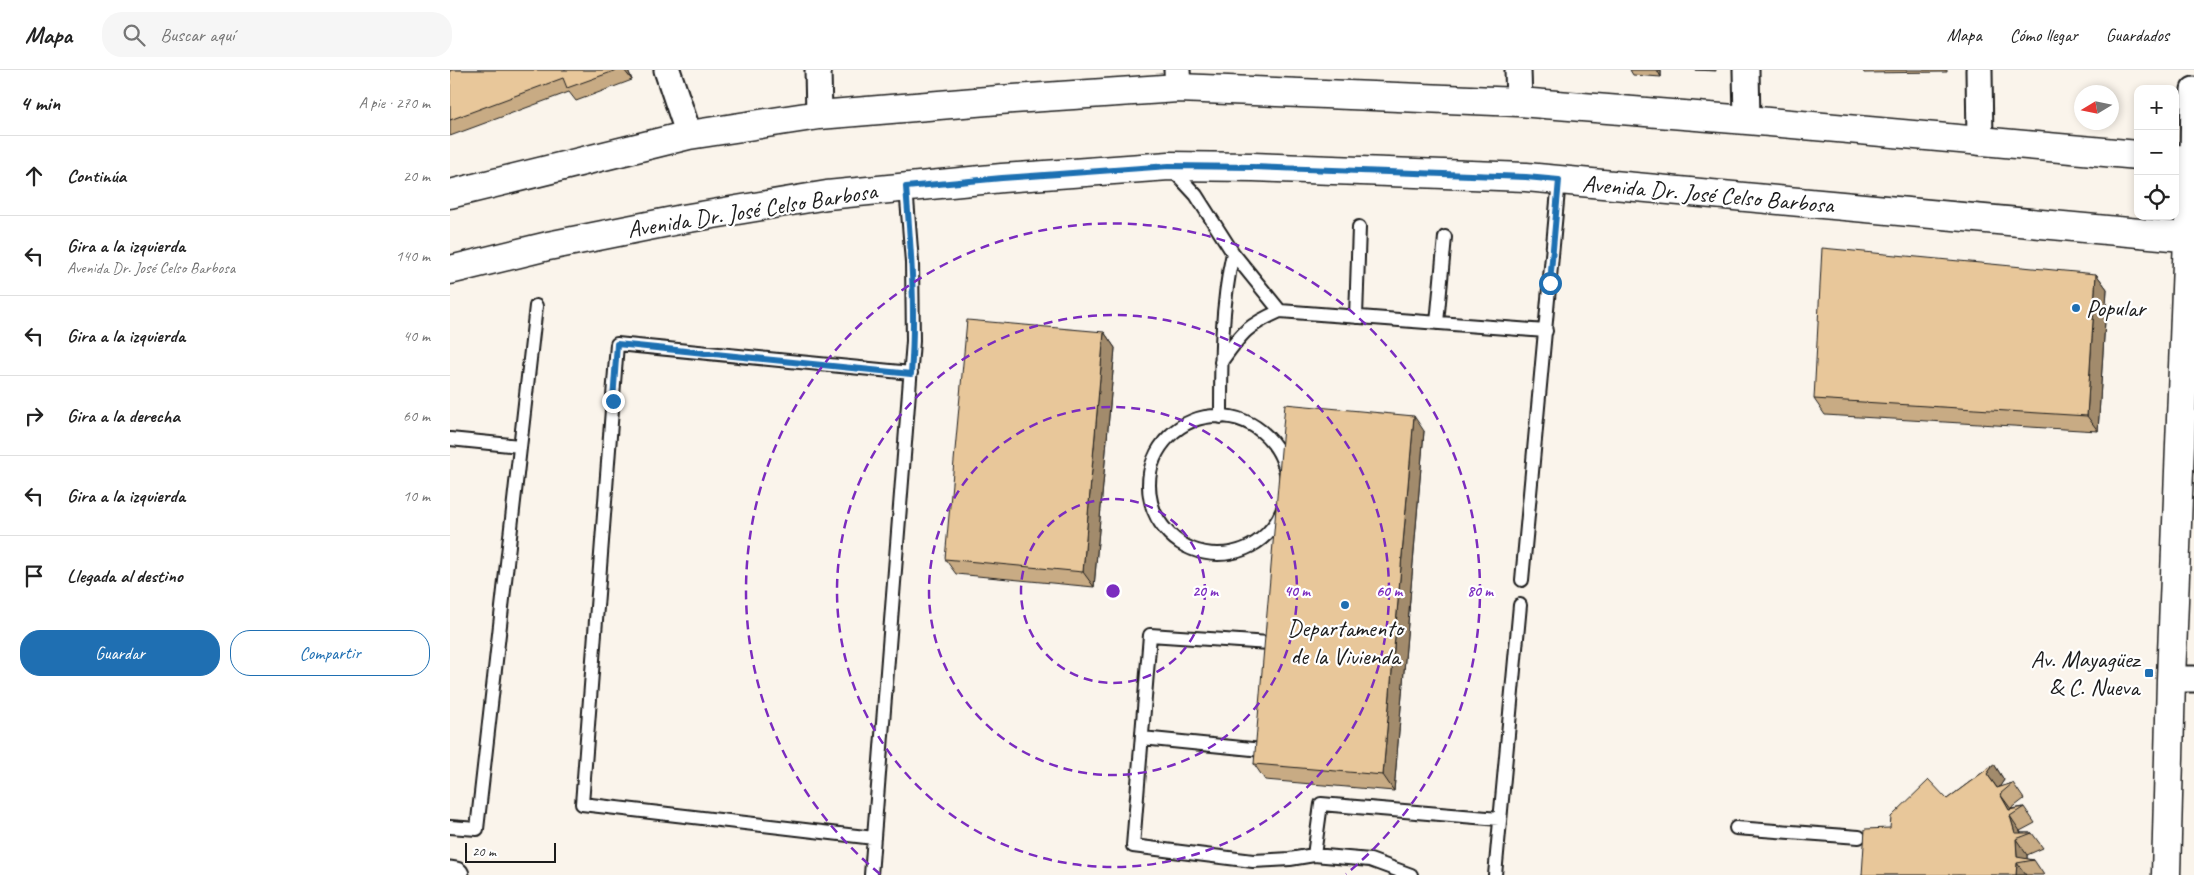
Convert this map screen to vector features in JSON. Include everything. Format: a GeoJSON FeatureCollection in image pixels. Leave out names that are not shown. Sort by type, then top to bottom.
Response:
{"type":"FeatureCollection","features":[{"type":"Feature","properties":{"kind":"main road"},"geometry":{"type":"LineString","coordinates":[[450,194],[689,135],[819,115],[999,100],[1177,79],[1519,102],[1747,120],[2134,155]]}},
{"type":"Feature","properties":{"kind":"main road"},"geometry":{"type":"LineString","coordinates":[[2166,875],[2183,679],[2191,238],[2188,160]]}},
{"type":"Feature","properties":{"kind":"main road","name":"Avenida Dr. José Celso Barbosa"},"geometry":{"type":"LineString","coordinates":[[450,270],[548,246],[683,218],[827,194],[1002,178],[1169,166],[1526,177],[2191,238]]}},
{"type":"Feature","properties":{"kind":"street"},"geometry":{"type":"LineString","coordinates":[[667,70],[689,135]]}},
{"type":"Feature","properties":{"kind":"street"},"geometry":{"type":"LineString","coordinates":[[818,70],[819,115]]}},
{"type":"Feature","properties":{"kind":"street"},"geometry":{"type":"LineString","coordinates":[[1518,70],[1519,102]]}},
{"type":"Feature","properties":{"kind":"street"},"geometry":{"type":"LineString","coordinates":[[1746,70],[1747,120]]}},
{"type":"Feature","properties":{"kind":"street"},"geometry":{"type":"LineString","coordinates":[[1979,70],[1980,142]]}},
{"type":"Feature","properties":{"kind":"street"},"geometry":{"type":"LineString","coordinates":[[2188,160],[2194,90]]}},
{"type":"Feature","properties":{"kind":"street"},"geometry":{"type":"LineString","coordinates":[[450,874],[456,875]]}},
{"type":"Feature","properties":{"kind":"lane"},"geometry":{"type":"LineString","coordinates":[[1169,166],[1196,195],[1233,252],[1280,311]]}},
{"type":"Feature","properties":{"kind":"lane"},"geometry":{"type":"LineString","coordinates":[[1522,580],[1559,180]]}},
{"type":"Feature","properties":{"kind":"lane"},"geometry":{"type":"LineString","coordinates":[[871,875],[914,342],[912,262],[906,187]]}},
{"type":"Feature","properties":{"kind":"lane"},"geometry":{"type":"LineString","coordinates":[[1356,317],[1359,227]]}},
{"type":"Feature","properties":{"kind":"lane"},"geometry":{"type":"LineString","coordinates":[[1437,323],[1445,237]]}},
{"type":"Feature","properties":{"kind":"lane"},"geometry":{"type":"LineString","coordinates":[[1221,417],[1221,362],[1226,285],[1233,252]]}},
{"type":"Feature","properties":{"kind":"lane"},"geometry":{"type":"LineString","coordinates":[[450,827],[477,829],[536,306]]}},
{"type":"Feature","properties":{"kind":"lane"},"geometry":{"type":"LineString","coordinates":[[1221,362],[1243,332],[1256,321],[1280,311],[1546,331]]}},
{"type":"Feature","properties":{"kind":"lane"},"geometry":{"type":"LineString","coordinates":[[874,838],[582,804],[617,344],[911,374]]}},
{"type":"Feature","properties":{"kind":"lane"},"geometry":{"type":"LineString","coordinates":[[1209,416],[1221,417],[1232,417],[1254,426],[1272,442],[1283,463],[1287,486],[1282,510],[1270,530],[1254,545],[1234,553],[1212,555],[1190,549],[1172,537],[1158,520],[1150,499],[1149,477],[1155,456],[1167,438],[1186,424],[1209,416]]}},
{"type":"Feature","properties":{"kind":"lane"},"geometry":{"type":"LineString","coordinates":[[450,439],[520,446]]}},
{"type":"Feature","properties":{"kind":"lane"},"geometry":{"type":"LineString","coordinates":[[1495,875],[1520,605]]}},
{"type":"Feature","properties":{"kind":"lane"},"geometry":{"type":"LineString","coordinates":[[1269,643],[1150,635],[1133,846],[1253,861],[1290,859],[1314,855],[1370,860],[1411,875]]}},
{"type":"Feature","properties":{"kind":"lane"},"geometry":{"type":"LineString","coordinates":[[1142,738],[1262,750]]}},
{"type":"Feature","properties":{"kind":"lane"},"geometry":{"type":"LineString","coordinates":[[1314,855],[1321,804],[1499,819]]}},
{"type":"Feature","properties":{"kind":"lane"},"geometry":{"type":"LineString","coordinates":[[1736,828],[1859,837]]}},
{"type":"Feature","properties":{"kind":"building"},"geometry":{"type":"Polygon","coordinates":[[[450,70],[617,70],[567,88],[563,78],[450,120],[450,70]]]}},
{"type":"Feature","properties":{"kind":"building"},"geometry":{"type":"Polygon","coordinates":[[[1822,248],[2096,274],[2087,416],[1814,399],[1822,248]]]}},
{"type":"Feature","properties":{"kind":"building"},"geometry":{"type":"Polygon","coordinates":[[[967,320],[1104,332],[1083,572],[945,559],[967,320]]]}},
{"type":"Feature","properties":{"kind":"building","name":"Departamento de la Vivienda"},"geometry":{"type":"Polygon","coordinates":[[[1285,404],[1414,416],[1383,775],[1254,764],[1285,404]]]}},
{"type":"Feature","properties":{"kind":"building"},"geometry":{"type":"Polygon","coordinates":[[[1994,764],[1987,774],[1997,788],[2013,783],[2000,794],[2009,810],[2024,807],[2010,816],[2015,833],[2032,833],[2016,839],[2017,857],[2034,860],[2017,863],[2016,875],[1862,875],[1865,829],[1890,828],[1891,817],[1929,780],[1947,799],[1994,764]]]}},
{"type":"Feature","properties":{"kind":"place","name":"Popular"},"geometry":{"type":"Point","coordinates":[2076,308]}},
{"type":"Feature","properties":{"kind":"place","name":"Departamento de la Vivienda"},"geometry":{"type":"Point","coordinates":[1345,605]}},
{"type":"Feature","properties":{"kind":"place","name":"Av. Mayagüez & C. Nueva"},"geometry":{"type":"Point","coordinates":[2149,673]}},
{"type":"Feature","properties":{"kind":"route"},"geometry":{"type":"LineString","coordinates":[[613,401],[617,344],[911,374],[914,342],[912,262],[906,187],[1169,166],[1292,168],[1526,177],[1559,180],[1550,283]]}}]}
